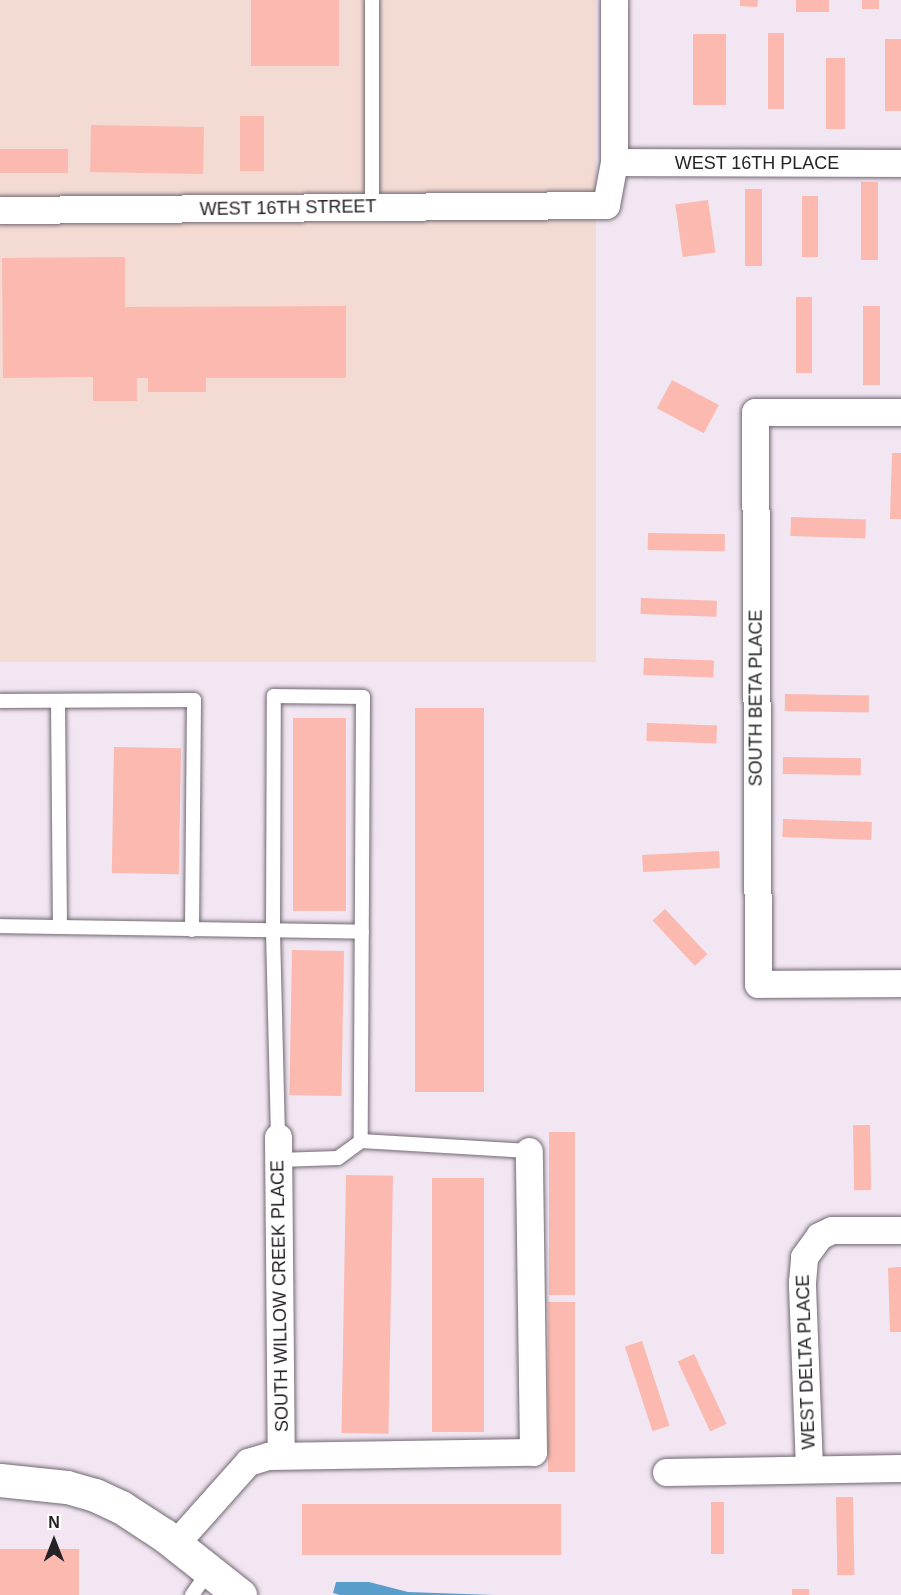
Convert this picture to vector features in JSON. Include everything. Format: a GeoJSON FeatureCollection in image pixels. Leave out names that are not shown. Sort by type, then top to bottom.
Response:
{"type":"FeatureCollection","features":[{"type":"Feature","properties":{"kind":"street"},"geometry":{"type":"LineString","coordinates":[[614,0],[614,162]]}},
{"type":"Feature","properties":{"kind":"street","name":"WEST 16TH STREET"},"geometry":{"type":"LineString","coordinates":[[0,210],[606,205],[614,162]]}},
{"type":"Feature","properties":{"kind":"street","name":"WEST 16TH PLACE"},"geometry":{"type":"LineString","coordinates":[[614,162],[901,163]]}},
{"type":"Feature","properties":{"kind":"street","name":"SOUTH BETA PLACE"},"geometry":{"type":"LineString","coordinates":[[901,412],[755,412],[758,984],[901,982]]}},
{"type":"Feature","properties":{"kind":"street","name":"SOUTH WILLOW CREEK PLACE"},"geometry":{"type":"LineString","coordinates":[[279,1149],[281,1455]]}},
{"type":"Feature","properties":{"kind":"street"},"geometry":{"type":"LineString","coordinates":[[175,1544],[248,1462],[281,1455],[534,1452],[529,1151]]}},
{"type":"Feature","properties":{"kind":"street","name":"WEST DELTA PLACE"},"geometry":{"type":"LineString","coordinates":[[809,1468],[802,1282],[804,1257],[819,1236],[832,1230],[901,1230]]}},
{"type":"Feature","properties":{"kind":"street"},"geometry":{"type":"LineString","coordinates":[[666,1472],[901,1467]]}},
{"type":"Feature","properties":{"kind":"street"},"geometry":{"type":"LineString","coordinates":[[0,1480],[33,1482],[95,1495],[121,1507],[175,1544],[200,1583],[240,1595]]}},
{"type":"Feature","properties":{"kind":"lane"},"geometry":{"type":"LineString","coordinates":[[372,0],[372,207]]}},
{"type":"Feature","properties":{"kind":"lane"},"geometry":{"type":"LineString","coordinates":[[361,1141],[363,696],[274,696],[273,931],[279,1149],[338,1158],[361,1141],[529,1151]]}},
{"type":"Feature","properties":{"kind":"lane"},"geometry":{"type":"LineString","coordinates":[[0,701],[194,700],[192,930]]}},
{"type":"Feature","properties":{"kind":"lane"},"geometry":{"type":"LineString","coordinates":[[58,701],[60,927]]}},
{"type":"Feature","properties":{"kind":"lane"},"geometry":{"type":"LineString","coordinates":[[0,926],[362,932]]}},
{"type":"Feature","properties":{"kind":"shaded area"},"geometry":{"type":"Polygon","coordinates":[[[0,0],[596,0],[596,662],[0,662],[0,0]]]}},
{"type":"Feature","properties":{"kind":"water"},"geometry":{"type":"Polygon","coordinates":[[[336,1582],[369,1582],[408,1592],[493,1595],[340,1595],[333,1593],[336,1582]]]}},
{"type":"Feature","properties":{"kind":"building"},"geometry":{"type":"Polygon","coordinates":[[[251,0],[339,0],[339,66],[251,66],[251,0]]]}},
{"type":"Feature","properties":{"kind":"building"},"geometry":{"type":"Polygon","coordinates":[[[740,0],[758,0],[757,7],[740,6],[740,0]]]}},
{"type":"Feature","properties":{"kind":"building"},"geometry":{"type":"Polygon","coordinates":[[[796,0],[829,0],[829,12],[796,12],[796,0]]]}},
{"type":"Feature","properties":{"kind":"building"},"geometry":{"type":"Polygon","coordinates":[[[862,0],[879,0],[879,9],[862,9],[862,0]]]}},
{"type":"Feature","properties":{"kind":"building"},"geometry":{"type":"Polygon","coordinates":[[[768,33],[784,33],[784,109],[768,109],[768,33]]]}},
{"type":"Feature","properties":{"kind":"building"},"geometry":{"type":"Polygon","coordinates":[[[693,34],[726,34],[726,105],[693,105],[693,34]]]}},
{"type":"Feature","properties":{"kind":"building"},"geometry":{"type":"Polygon","coordinates":[[[885,39],[901,39],[901,111],[885,111],[885,39]]]}},
{"type":"Feature","properties":{"kind":"building"},"geometry":{"type":"Polygon","coordinates":[[[826,58],[845,58],[845,129],[826,129],[826,58]]]}},
{"type":"Feature","properties":{"kind":"building"},"geometry":{"type":"Polygon","coordinates":[[[240,116],[264,116],[264,171],[240,171],[240,116]]]}},
{"type":"Feature","properties":{"kind":"building"},"geometry":{"type":"Polygon","coordinates":[[[91,125],[204,127],[203,174],[90,172],[91,125]]]}},
{"type":"Feature","properties":{"kind":"building"},"geometry":{"type":"Polygon","coordinates":[[[0,149],[68,149],[68,173],[0,173],[0,149]]]}},
{"type":"Feature","properties":{"kind":"building"},"geometry":{"type":"Polygon","coordinates":[[[861,182],[878,182],[878,260],[861,260],[861,182]]]}},
{"type":"Feature","properties":{"kind":"building"},"geometry":{"type":"Polygon","coordinates":[[[745,189],[762,189],[762,266],[745,266],[745,189]]]}},
{"type":"Feature","properties":{"kind":"building"},"geometry":{"type":"Polygon","coordinates":[[[802,196],[818,196],[818,257],[802,257],[802,196]]]}},
{"type":"Feature","properties":{"kind":"building"},"geometry":{"type":"Polygon","coordinates":[[[708,200],[715,252],[683,257],[675,205],[708,200]]]}},
{"type":"Feature","properties":{"kind":"building"},"geometry":{"type":"Polygon","coordinates":[[[125,257],[125,307],[346,306],[346,378],[206,378],[206,392],[148,392],[148,378],[137,378],[137,401],[93,401],[93,377],[3,378],[2,258],[125,257]]]}},
{"type":"Feature","properties":{"kind":"building"},"geometry":{"type":"Polygon","coordinates":[[[796,297],[812,297],[812,373],[796,373],[796,297]]]}},
{"type":"Feature","properties":{"kind":"building"},"geometry":{"type":"Polygon","coordinates":[[[863,306],[880,306],[880,385],[863,385],[863,306]]]}},
{"type":"Feature","properties":{"kind":"building"},"geometry":{"type":"Polygon","coordinates":[[[672,380],[719,405],[704,433],[657,408],[672,380]]]}},
{"type":"Feature","properties":{"kind":"building"},"geometry":{"type":"Polygon","coordinates":[[[892,453],[901,453],[901,519],[890,519],[892,453]]]}},
{"type":"Feature","properties":{"kind":"building"},"geometry":{"type":"Polygon","coordinates":[[[791,517],[866,520],[865,539],[790,536],[791,517]]]}},
{"type":"Feature","properties":{"kind":"building"},"geometry":{"type":"Polygon","coordinates":[[[648,533],[725,534],[725,551],[648,550],[648,533]]]}},
{"type":"Feature","properties":{"kind":"building"},"geometry":{"type":"Polygon","coordinates":[[[641,598],[717,601],[716,617],[640,614],[641,598]]]}},
{"type":"Feature","properties":{"kind":"building"},"geometry":{"type":"Polygon","coordinates":[[[644,658],[714,660],[713,677],[643,675],[644,658]]]}},
{"type":"Feature","properties":{"kind":"building"},"geometry":{"type":"Polygon","coordinates":[[[785,694],[869,695],[869,712],[785,711],[785,694]]]}},
{"type":"Feature","properties":{"kind":"building"},"geometry":{"type":"Polygon","coordinates":[[[415,708],[484,708],[484,1092],[415,1092],[415,708]]]}},
{"type":"Feature","properties":{"kind":"building"},"geometry":{"type":"Polygon","coordinates":[[[293,718],[346,718],[346,911],[293,911],[293,718]]]}},
{"type":"Feature","properties":{"kind":"building"},"geometry":{"type":"Polygon","coordinates":[[[647,723],[717,725],[716,743],[646,741],[647,723]]]}},
{"type":"Feature","properties":{"kind":"building"},"geometry":{"type":"Polygon","coordinates":[[[114,747],[181,748],[179,874],[112,873],[114,747]]]}},
{"type":"Feature","properties":{"kind":"building"},"geometry":{"type":"Polygon","coordinates":[[[783,757],[861,758],[861,775],[783,774],[783,757]]]}},
{"type":"Feature","properties":{"kind":"building"},"geometry":{"type":"Polygon","coordinates":[[[783,819],[872,822],[871,840],[782,837],[783,819]]]}},
{"type":"Feature","properties":{"kind":"building"},"geometry":{"type":"Polygon","coordinates":[[[719,851],[720,868],[643,872],[642,855],[719,851]]]}},
{"type":"Feature","properties":{"kind":"building"},"geometry":{"type":"Polygon","coordinates":[[[665,909],[707,954],[695,966],[653,921],[665,909]]]}},
{"type":"Feature","properties":{"kind":"building"},"geometry":{"type":"Polygon","coordinates":[[[292,950],[344,951],[341,1096],[289,1095],[292,950]]]}},
{"type":"Feature","properties":{"kind":"building"},"geometry":{"type":"Polygon","coordinates":[[[853,1125],[870,1125],[871,1190],[854,1190],[853,1125]]]}},
{"type":"Feature","properties":{"kind":"building"},"geometry":{"type":"Polygon","coordinates":[[[549,1132],[575,1132],[575,1295],[549,1295],[549,1132]]]}},
{"type":"Feature","properties":{"kind":"building"},"geometry":{"type":"Polygon","coordinates":[[[346,1175],[393,1176],[388,1434],[341,1433],[346,1175]]]}},
{"type":"Feature","properties":{"kind":"building"},"geometry":{"type":"Polygon","coordinates":[[[432,1178],[484,1178],[484,1432],[432,1432],[432,1178]]]}},
{"type":"Feature","properties":{"kind":"building"},"geometry":{"type":"Polygon","coordinates":[[[901,1267],[901,1332],[890,1332],[888,1268],[901,1267]]]}},
{"type":"Feature","properties":{"kind":"building"},"geometry":{"type":"Polygon","coordinates":[[[548,1302],[575,1302],[575,1472],[548,1472],[548,1302]]]}},
{"type":"Feature","properties":{"kind":"building"},"geometry":{"type":"Polygon","coordinates":[[[642,1341],[670,1426],[652,1431],[625,1347],[642,1341]]]}},
{"type":"Feature","properties":{"kind":"building"},"geometry":{"type":"Polygon","coordinates":[[[694,1354],[727,1424],[710,1431],[678,1362],[694,1354]]]}},
{"type":"Feature","properties":{"kind":"building"},"geometry":{"type":"Polygon","coordinates":[[[836,1497],[853,1497],[854,1575],[837,1575],[836,1497]]]}},
{"type":"Feature","properties":{"kind":"building"},"geometry":{"type":"Polygon","coordinates":[[[711,1502],[724,1502],[724,1554],[711,1554],[711,1502]]]}},
{"type":"Feature","properties":{"kind":"building"},"geometry":{"type":"Polygon","coordinates":[[[302,1504],[561,1504],[561,1555],[302,1555],[302,1504]]]}},
{"type":"Feature","properties":{"kind":"building"},"geometry":{"type":"Polygon","coordinates":[[[0,1549],[79,1549],[79,1595],[0,1595],[0,1549]]]}},
{"type":"Feature","properties":{"kind":"building"},"geometry":{"type":"Polygon","coordinates":[[[792,1589],[809,1589],[809,1595],[792,1595],[792,1589]]]}}]}
